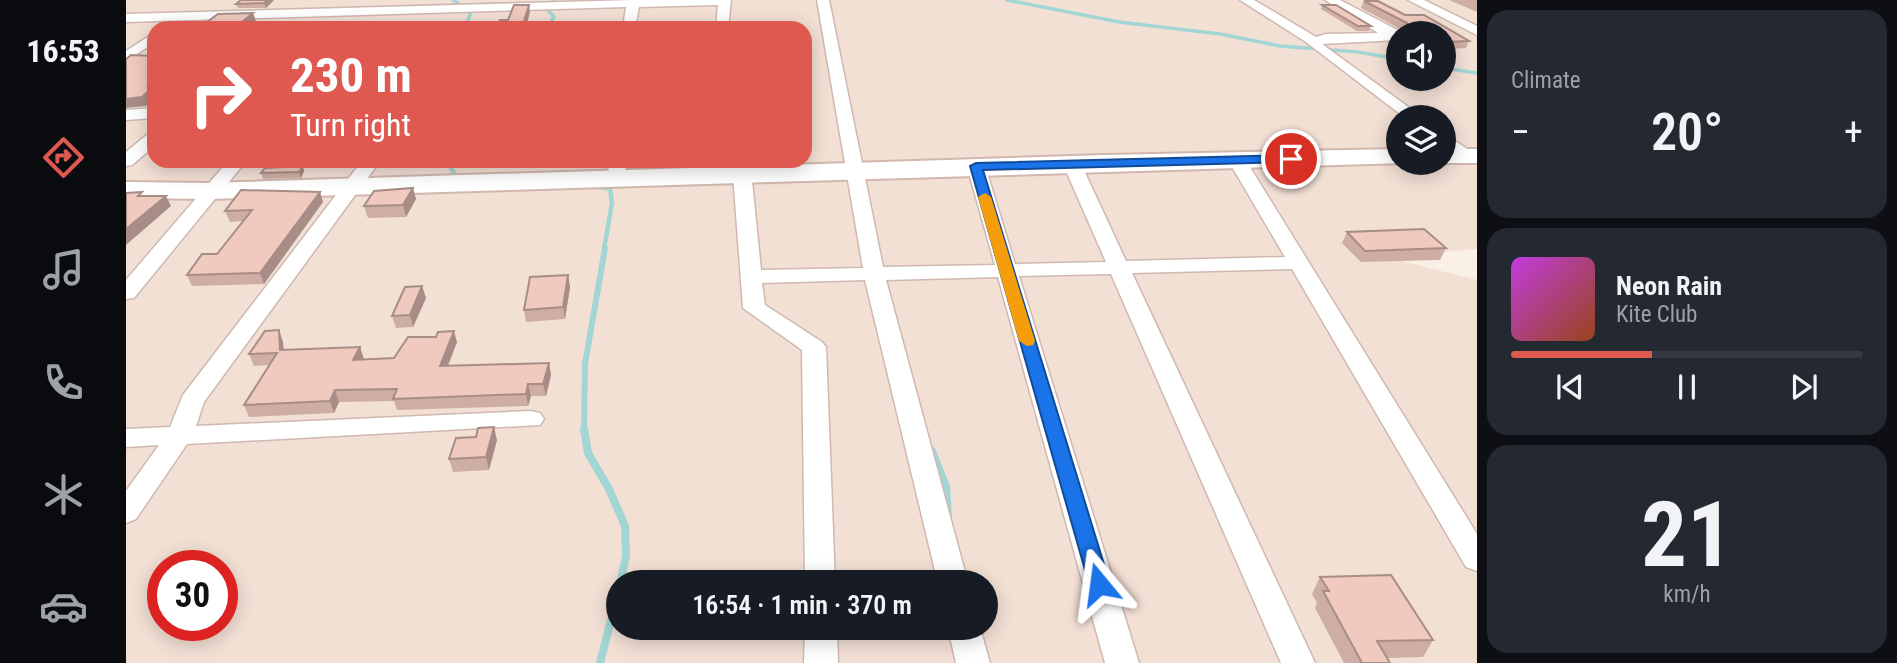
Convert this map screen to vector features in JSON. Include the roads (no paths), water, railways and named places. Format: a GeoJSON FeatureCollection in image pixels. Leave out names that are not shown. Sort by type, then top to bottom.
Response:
{"type":"FeatureCollection","features":[{"type":"Feature","properties":{"kind":"street"},"geometry":{"type":"LineString","coordinates":[[176,21],[207,0]]}},
{"type":"Feature","properties":{"kind":"street"},"geometry":{"type":"LineString","coordinates":[[272,21],[297,0]]}},
{"type":"Feature","properties":{"kind":"street"},"geometry":{"type":"LineString","coordinates":[[356,0],[375,12]]}},
{"type":"Feature","properties":{"kind":"street"},"geometry":{"type":"LineString","coordinates":[[368,21],[386,0]]}},
{"type":"Feature","properties":{"kind":"street"},"geometry":{"type":"LineString","coordinates":[[823,0],[874,274],[950,570]]}},
{"type":"Feature","properties":{"kind":"street"},"geometry":{"type":"LineString","coordinates":[[1246,0],[1313,41],[1312,43],[1397,105]]}},
{"type":"Feature","properties":{"kind":"street"},"geometry":{"type":"LineString","coordinates":[[1331,0],[1386,30]]}},
{"type":"Feature","properties":{"kind":"street"},"geometry":{"type":"LineString","coordinates":[[1414,0],[1477,31]]}},
{"type":"Feature","properties":{"kind":"street"},"geometry":{"type":"LineString","coordinates":[[126,18],[725,1],[723,21]]}},
{"type":"Feature","properties":{"kind":"street"},"geometry":{"type":"LineString","coordinates":[[630,21],[633,5]]}},
{"type":"Feature","properties":{"kind":"street"},"geometry":{"type":"LineString","coordinates":[[1456,33],[1477,31]]}},
{"type":"Feature","properties":{"kind":"street"},"geometry":{"type":"LineString","coordinates":[[1313,41],[1386,37]]}},
{"type":"Feature","properties":{"kind":"street"},"geometry":{"type":"LineString","coordinates":[[126,58],[147,42]]}},
{"type":"Feature","properties":{"kind":"street"},"geometry":{"type":"LineString","coordinates":[[126,58],[145,59]]}},
{"type":"Feature","properties":{"kind":"street"},"geometry":{"type":"LineString","coordinates":[[126,115],[147,114]]}},
{"type":"Feature","properties":{"kind":"street"},"geometry":{"type":"LineString","coordinates":[[126,161],[147,143]]}},
{"type":"Feature","properties":{"kind":"street"},"geometry":{"type":"LineString","coordinates":[[126,190],[210,191],[617,170],[856,170],[1386,157]]}},
{"type":"Feature","properties":{"kind":"street"},"geometry":{"type":"LineString","coordinates":[[1237,160],[1477,559]]}},
{"type":"Feature","properties":{"kind":"street"},"geometry":{"type":"LineString","coordinates":[[1072,164],[1298,663]]}},
{"type":"Feature","properties":{"kind":"street"},"geometry":{"type":"LineString","coordinates":[[976,166],[1122,663]]}},
{"type":"Feature","properties":{"kind":"street"},"geometry":{"type":"LineString","coordinates":[[126,293],[231,168]]}},
{"type":"Feature","properties":{"kind":"street"},"geometry":{"type":"LineString","coordinates":[[126,512],[180,435],[192,401],[366,168]]}},
{"type":"Feature","properties":{"kind":"street"},"geometry":{"type":"LineString","coordinates":[[741,168],[754,308],[814,348],[820,570]]}},
{"type":"Feature","properties":{"kind":"street"},"geometry":{"type":"LineString","coordinates":[[751,277],[1299,263]]}},
{"type":"Feature","properties":{"kind":"street"},"geometry":{"type":"LineString","coordinates":[[126,438],[531,419]]}},
{"type":"Feature","properties":{"kind":"street"},"geometry":{"type":"LineString","coordinates":[[821,640],[821,663]]}},
{"type":"Feature","properties":{"kind":"street"},"geometry":{"type":"LineString","coordinates":[[967,640],[973,663]]}},
{"type":"Feature","properties":{"kind":"waterway"},"geometry":{"type":"LineString","coordinates":[[453,0],[471,12],[468,21]]}},
{"type":"Feature","properties":{"kind":"waterway"},"geometry":{"type":"LineString","coordinates":[[551,21],[554,17],[548,10],[553,0]]}},
{"type":"Feature","properties":{"kind":"waterway"},"geometry":{"type":"LineString","coordinates":[[1007,0],[1119,22],[1220,34],[1280,46],[1386,57]]}},
{"type":"Feature","properties":{"kind":"waterway"},"geometry":{"type":"LineString","coordinates":[[1456,70],[1477,73]]}},
{"type":"Feature","properties":{"kind":"waterway"},"geometry":{"type":"LineString","coordinates":[[451,168],[458,180]]}},
{"type":"Feature","properties":{"kind":"waterway"},"geometry":{"type":"LineString","coordinates":[[595,186],[610,189],[612,203],[604,249]]}},
{"type":"Feature","properties":{"kind":"waterway"},"geometry":{"type":"LineString","coordinates":[[584,429],[585,364],[605,248]]}},
{"type":"Feature","properties":{"kind":"waterway"},"geometry":{"type":"LineString","coordinates":[[584,429],[588,453],[609,489],[625,526],[626,556],[623,570]]}},
{"type":"Feature","properties":{"kind":"waterway"},"geometry":{"type":"LineString","coordinates":[[932,451],[946,487],[948,515]]}},
{"type":"Feature","properties":{"kind":"waterway"},"geometry":{"type":"LineString","coordinates":[[600,663],[606,640]]}}]}
